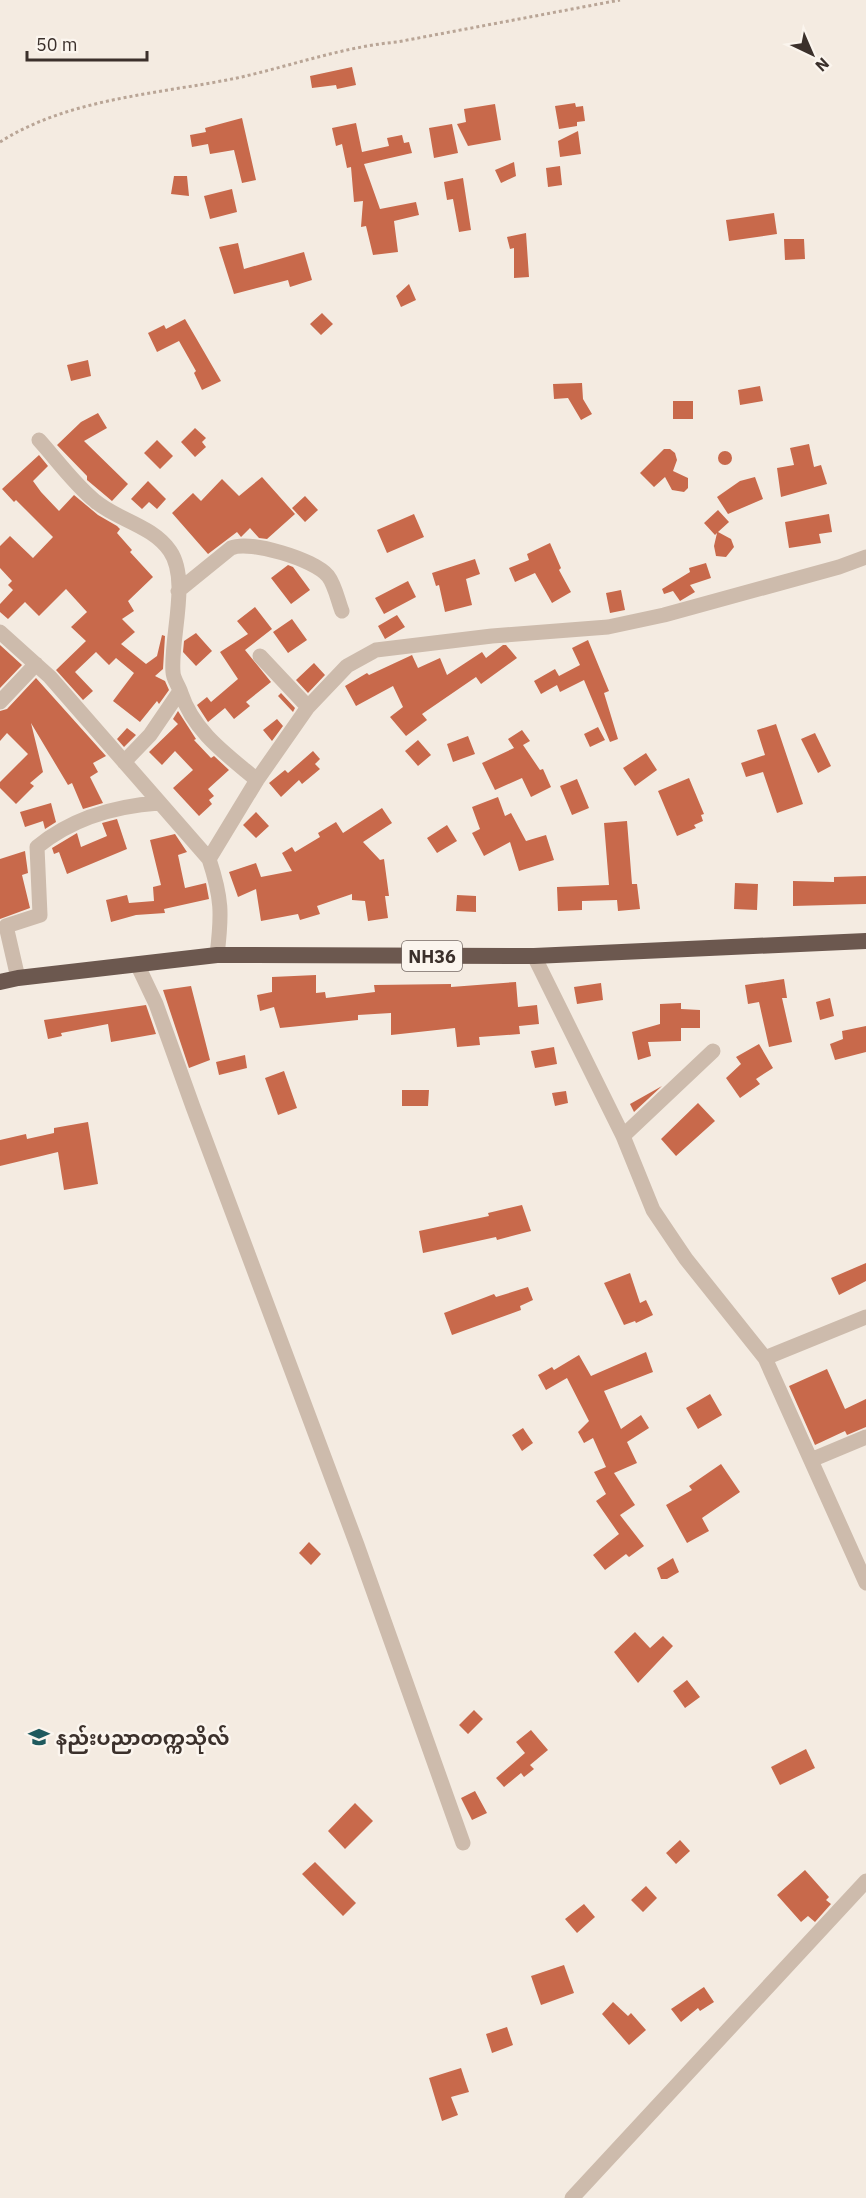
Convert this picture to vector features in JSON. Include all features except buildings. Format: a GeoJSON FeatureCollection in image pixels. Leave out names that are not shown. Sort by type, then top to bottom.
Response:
{"type":"FeatureCollection","features":[{"type":"Feature","properties":{"kind":"highway","name":"NH36"},"geometry":{"type":"LineString","coordinates":[[0,982],[217,955],[534,956],[866,941]]}},
{"type":"Feature","properties":{"kind":"street"},"geometry":{"type":"LineString","coordinates":[[39,440],[94,501],[120,518],[141,527],[170,551],[176,565],[178,591],[172,673],[186,708],[208,739],[257,780]]}},
{"type":"Feature","properties":{"kind":"street"},"geometry":{"type":"LineString","coordinates":[[178,591],[239,544],[254,546],[316,565],[329,578],[342,611]]}},
{"type":"Feature","properties":{"kind":"street"},"geometry":{"type":"LineString","coordinates":[[209,859],[257,780],[308,707],[347,666],[376,650],[492,636],[608,627],[664,615],[839,567],[866,557]]}},
{"type":"Feature","properties":{"kind":"street"},"geometry":{"type":"LineString","coordinates":[[0,632],[36,664],[209,859],[222,909],[217,955]]}},
{"type":"Feature","properties":{"kind":"street"},"geometry":{"type":"LineString","coordinates":[[260,656],[308,707]]}},
{"type":"Feature","properties":{"kind":"street"},"geometry":{"type":"LineString","coordinates":[[0,702],[36,664]]}},
{"type":"Feature","properties":{"kind":"street"},"geometry":{"type":"LineString","coordinates":[[124,762],[150,735],[180,691]]}},
{"type":"Feature","properties":{"kind":"street"},"geometry":{"type":"LineString","coordinates":[[18,978],[6,926],[40,915],[37,847],[53,834],[89,818],[126,805],[159,803]]}},
{"type":"Feature","properties":{"kind":"street"},"geometry":{"type":"LineString","coordinates":[[534,956],[623,1136],[654,1210],[686,1259],[765,1358],[811,1460],[860,1552],[866,1583]]}},
{"type":"Feature","properties":{"kind":"street"},"geometry":{"type":"LineString","coordinates":[[137,964],[156,1004],[361,1556],[464,1843]]}},
{"type":"Feature","properties":{"kind":"street"},"geometry":{"type":"LineString","coordinates":[[623,1136],[713,1052]]}},
{"type":"Feature","properties":{"kind":"street"},"geometry":{"type":"LineString","coordinates":[[765,1358],[866,1317]]}},
{"type":"Feature","properties":{"kind":"street"},"geometry":{"type":"LineString","coordinates":[[811,1460],[866,1437]]}},
{"type":"Feature","properties":{"kind":"street"},"geometry":{"type":"LineString","coordinates":[[572,2198],[866,1881]]}},
{"type":"Feature","properties":{"kind":"path"},"geometry":{"type":"LineString","coordinates":[[0,142],[84,106],[238,77],[361,45],[397,42],[620,0]]}},
{"type":"Feature","properties":{"kind":"place","name":"နည်းပညာတက္ကသိုလ်"},"geometry":{"type":"Point","coordinates":[39,1737]}}]}
